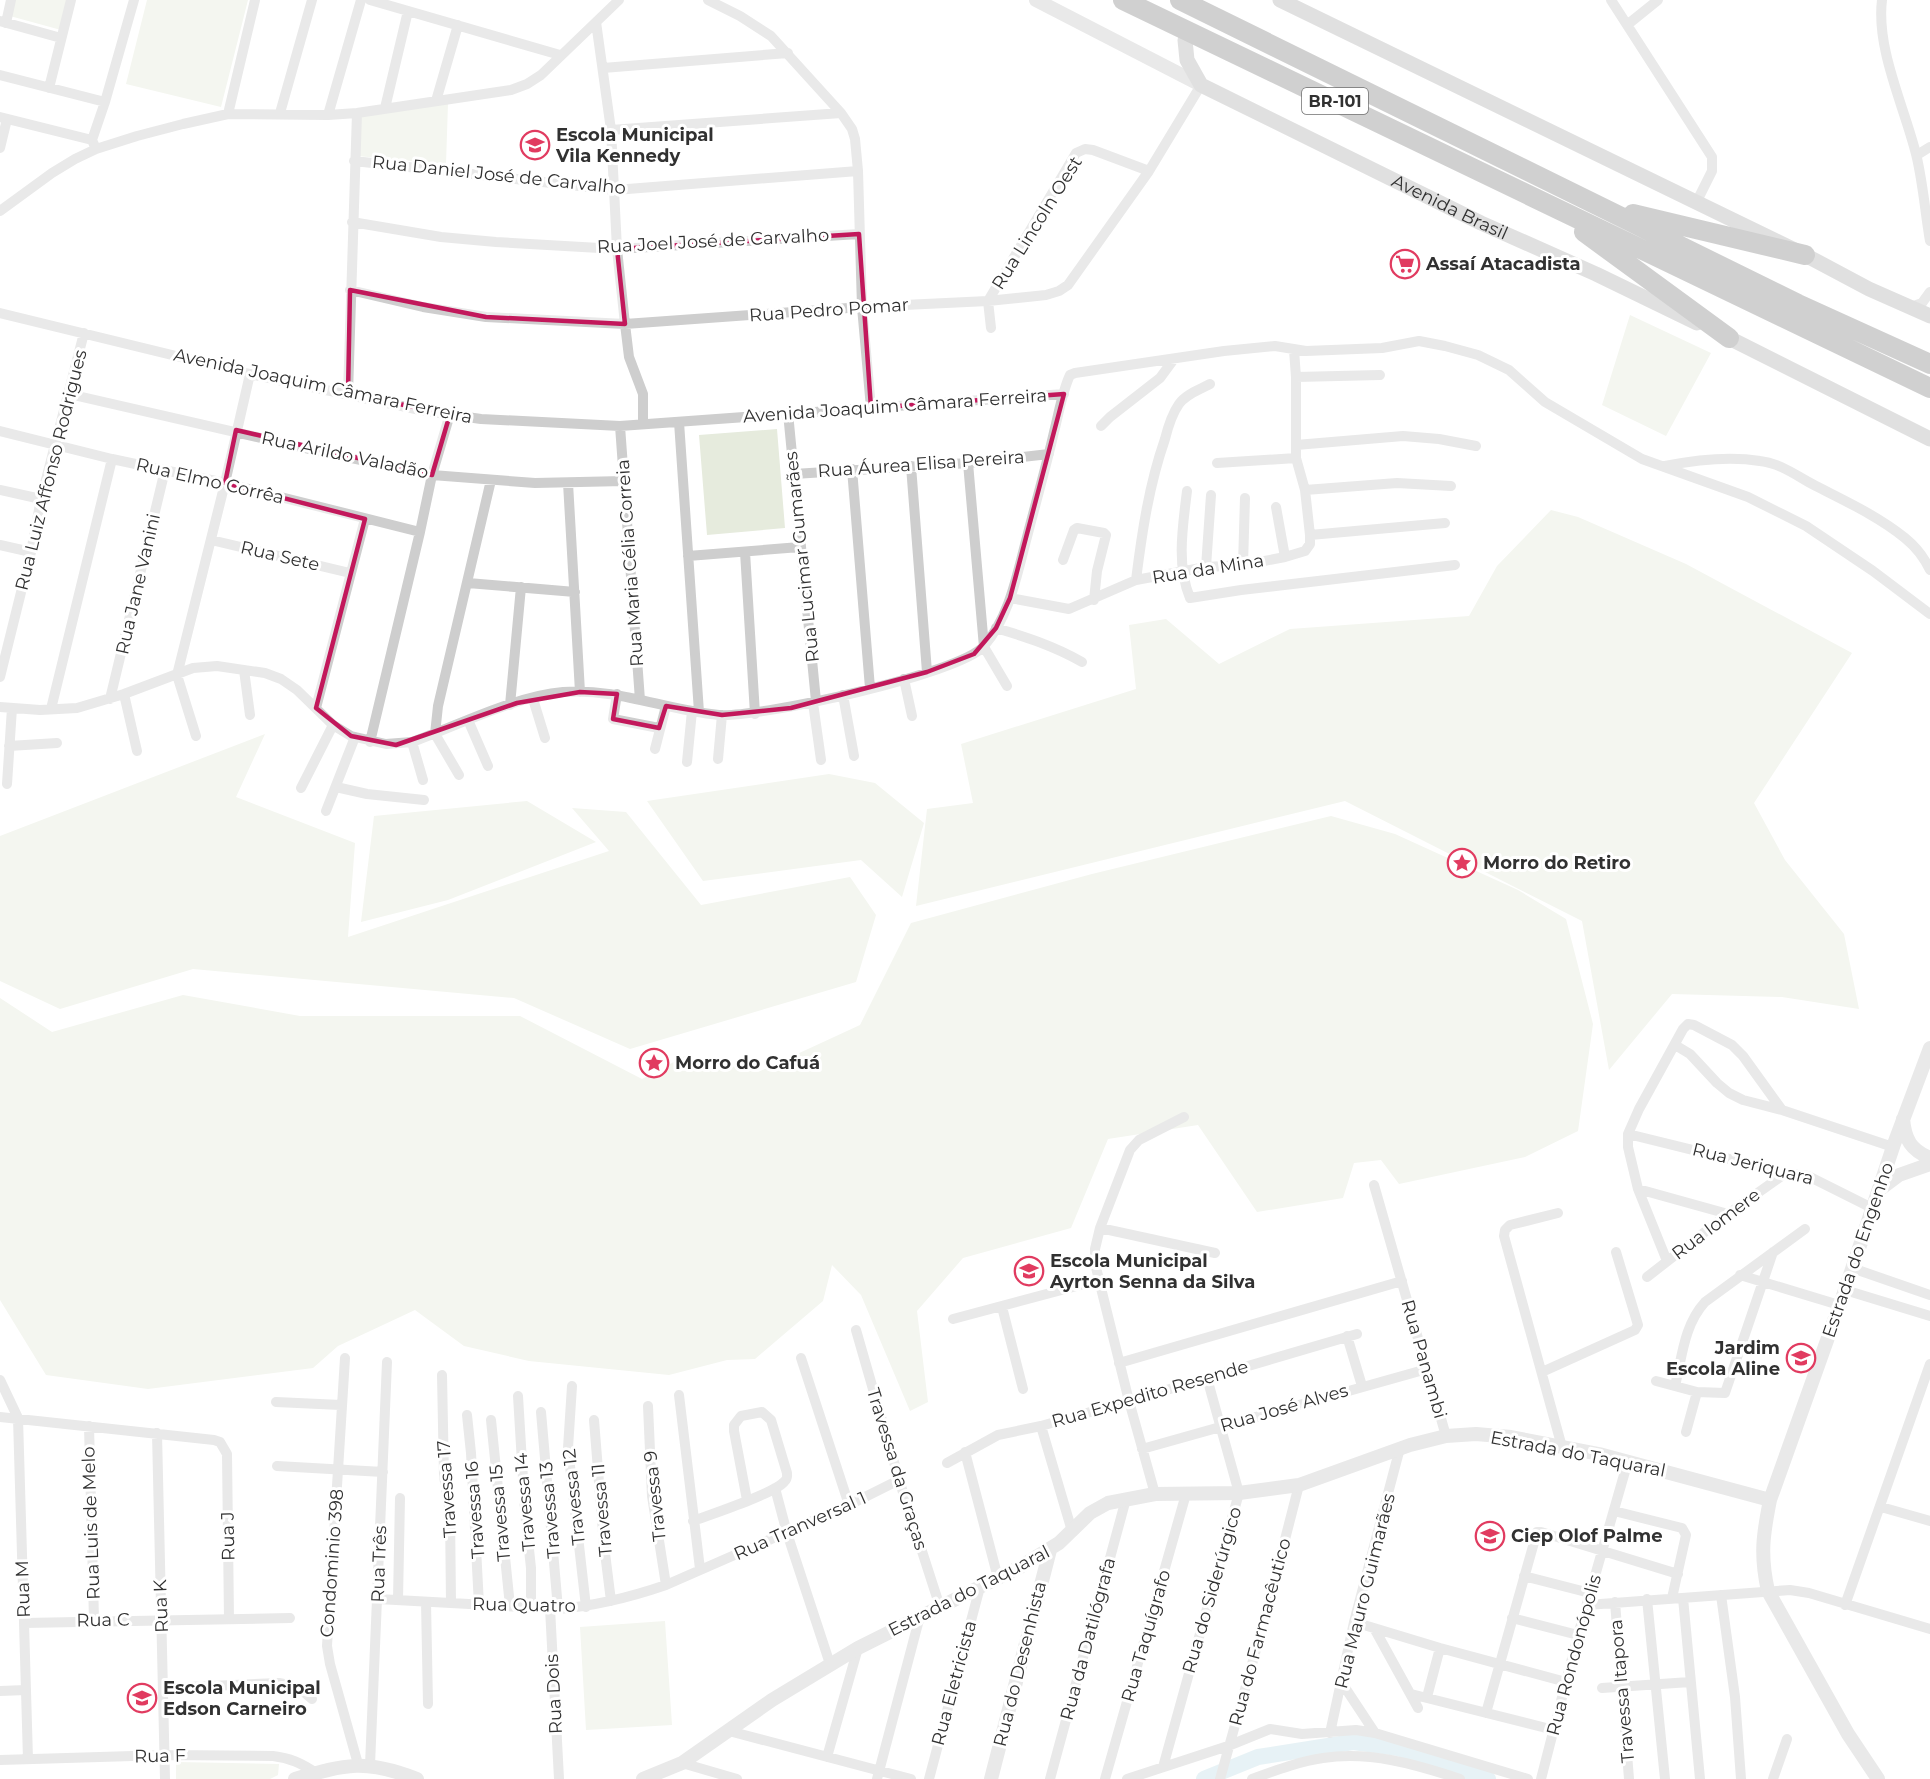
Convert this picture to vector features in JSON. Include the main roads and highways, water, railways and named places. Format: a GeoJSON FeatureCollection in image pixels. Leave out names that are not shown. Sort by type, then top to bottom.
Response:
{"type":"FeatureCollection","features":[{"type":"Feature","properties":{"kind":"highway","name":"BR-101"},"geometry":{"type":"LineString","coordinates":[[1124,0],[1930,388]]}},
{"type":"Feature","properties":{"kind":"highway","name":"BR-101"},"geometry":{"type":"LineString","coordinates":[[1180,0],[1798,304],[1930,364]]}},
{"type":"Feature","properties":{"kind":"highway"},"geometry":{"type":"LineString","coordinates":[[1546,203],[1729,338]]}},
{"type":"Feature","properties":{"kind":"highway"},"geometry":{"type":"LineString","coordinates":[[1595,205],[1805,255]]}},
{"type":"Feature","properties":{"kind":"main road"},"geometry":{"type":"LineString","coordinates":[[1280,0],[1805,255],[1869,289],[1930,316]]}},
{"type":"Feature","properties":{"kind":"main road","name":"Avenida Brasil"},"geometry":{"type":"LineString","coordinates":[[1185,40],[1186,60],[1201,85],[1481,223],[1596,274],[1729,338],[1930,439]]}},
{"type":"Feature","properties":{"kind":"waterway"},"geometry":{"type":"LineString","coordinates":[[1204,1779],[1258,1757],[1353,1742],[1398,1748],[1488,1779]]}},
{"type":"Feature","properties":{"kind":"place","name":"Escola Municipal Vila Kennedy"},"geometry":{"type":"Point","coordinates":[535,145]}},
{"type":"Feature","properties":{"kind":"place","name":"Assaí Atacadista"},"geometry":{"type":"Point","coordinates":[1405,264]}},
{"type":"Feature","properties":{"kind":"place","name":"Morro do Retiro"},"geometry":{"type":"Point","coordinates":[1462,863]}},
{"type":"Feature","properties":{"kind":"place","name":"Morro do Cafuá"},"geometry":{"type":"Point","coordinates":[654,1063]}},
{"type":"Feature","properties":{"kind":"place","name":"Escola Municipal Ayrton Senna da Silva"},"geometry":{"type":"Point","coordinates":[1029,1271]}},
{"type":"Feature","properties":{"kind":"place","name":"Jardim Escola Aline"},"geometry":{"type":"Point","coordinates":[1801,1358]}},
{"type":"Feature","properties":{"kind":"place","name":"Ciep Olof Palme"},"geometry":{"type":"Point","coordinates":[1490,1536]}},
{"type":"Feature","properties":{"kind":"place","name":"Escola Municipal Edson Carneiro"},"geometry":{"type":"Point","coordinates":[142,1698]}}]}
